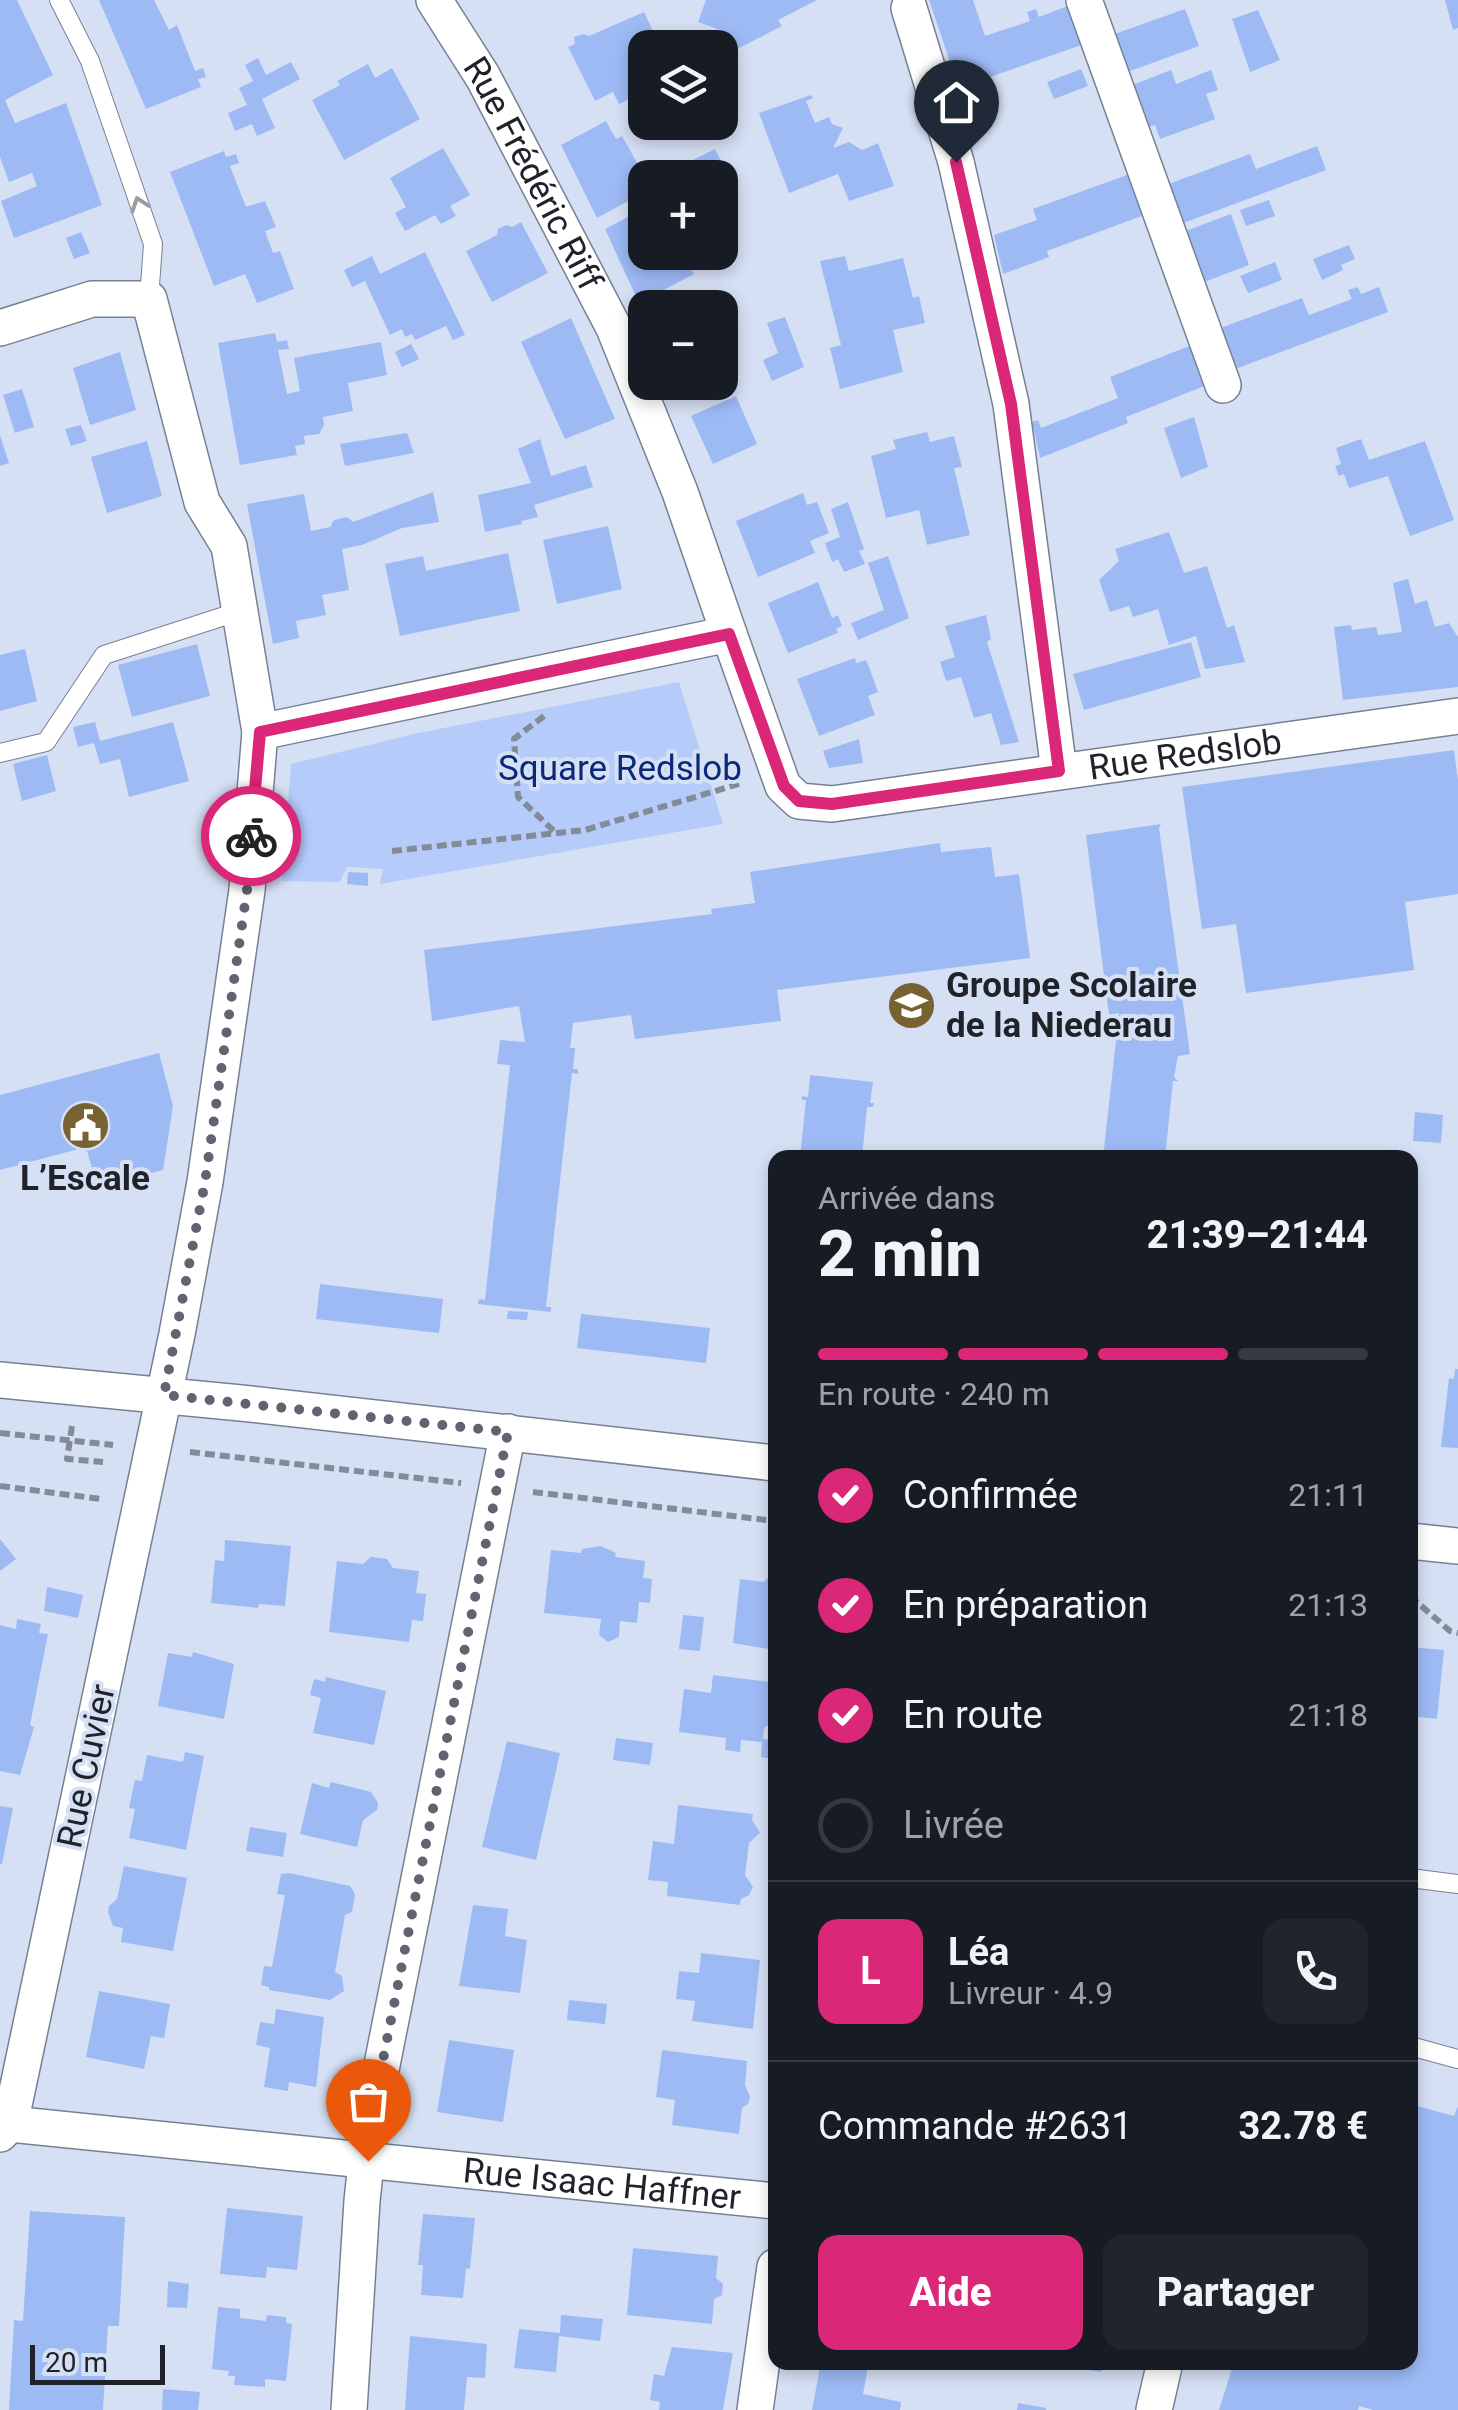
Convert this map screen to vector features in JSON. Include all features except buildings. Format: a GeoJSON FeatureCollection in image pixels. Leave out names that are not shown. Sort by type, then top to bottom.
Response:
{"type":"FeatureCollection","features":[{"type":"Feature","properties":{"kind":"street","name":"Rue Frédéric Riff"},"geometry":{"type":"LineString","coordinates":[[434,0],[483,78],[614,328],[680,492],[729,634]]}},
{"type":"Feature","properties":{"kind":"street"},"geometry":{"type":"LineString","coordinates":[[1084,0],[1223,385]]}},
{"type":"Feature","properties":{"kind":"street"},"geometry":{"type":"LineString","coordinates":[[909,8],[956,162],[1011,404],[1059,771]]}},
{"type":"Feature","properties":{"kind":"street"},"geometry":{"type":"LineString","coordinates":[[0,328],[92,300],[150,299]]}},
{"type":"Feature","properties":{"kind":"street","name":"Rue Cuvier"},"geometry":{"type":"LineString","coordinates":[[5,2129],[153,1448],[205,1182],[247,890],[260,732],[230,546],[202,502],[150,299]]}},
{"type":"Feature","properties":{"kind":"street"},"geometry":{"type":"LineString","coordinates":[[260,732],[729,634]]}},
{"type":"Feature","properties":{"kind":"street","name":"Rue Redslob"},"geometry":{"type":"LineString","coordinates":[[729,634],[784,786],[799,801],[832,804],[1458,716]]}},
{"type":"Feature","properties":{"kind":"street"},"geometry":{"type":"LineString","coordinates":[[0,1380],[768,1462]]}},
{"type":"Feature","properties":{"kind":"street"},"geometry":{"type":"LineString","coordinates":[[349,2410],[370,2125],[508,1432]]}},
{"type":"Feature","properties":{"kind":"street"},"geometry":{"type":"LineString","coordinates":[[1418,1541],[1458,1546]]}},
{"type":"Feature","properties":{"kind":"street","name":"Rue Isaac Haffner"},"geometry":{"type":"LineString","coordinates":[[5,2129],[768,2200]]}},
{"type":"Feature","properties":{"kind":"street"},"geometry":{"type":"LineString","coordinates":[[755,2410],[768,2317]]}},
{"type":"Feature","properties":{"kind":"street"},"geometry":{"type":"LineString","coordinates":[[1154,2410],[1163,2370]]}},
{"type":"Feature","properties":{"kind":"lane"},"geometry":{"type":"LineString","coordinates":[[59,0],[90,61],[152,244],[150,299]]}},
{"type":"Feature","properties":{"kind":"lane"},"geometry":{"type":"LineString","coordinates":[[0,753],[46,742],[104,655],[240,611]]}},
{"type":"Feature","properties":{"kind":"lane"},"geometry":{"type":"LineString","coordinates":[[1418,1879],[1458,1884]]}},
{"type":"Feature","properties":{"kind":"lane"},"geometry":{"type":"LineString","coordinates":[[1418,2048],[1458,2059]]}},
{"type":"Feature","properties":{"kind":"path"},"geometry":{"type":"LineString","coordinates":[[557,834],[518,797],[514,739],[569,695],[566,668]]}},
{"type":"Feature","properties":{"kind":"path"},"geometry":{"type":"LineString","coordinates":[[392,852],[585,830],[779,772]]}},
{"type":"Feature","properties":{"kind":"path"},"geometry":{"type":"LineString","coordinates":[[0,1433],[153,1448]]}},
{"type":"Feature","properties":{"kind":"path"},"geometry":{"type":"LineString","coordinates":[[0,1486],[102,1499]]}},
{"type":"Feature","properties":{"kind":"path"},"geometry":{"type":"LineString","coordinates":[[1418,1603],[1458,1633]]}},
{"type":"Feature","properties":{"kind":"green space","name":"Square Redslob"},"geometry":{"type":"Polygon","coordinates":[[[679,682],[723,824],[380,884],[383,869],[347,867],[340,882],[282,881],[291,764],[418,733],[679,682]]]}},
{"type":"Feature","properties":{"kind":"way so far"},"geometry":{"type":"LineString","coordinates":[[251,836],[247,890],[205,1182],[164,1395],[508,1432],[370,2125],[368,2161]]}},
{"type":"Feature","properties":{"kind":"place","name":"Groupe Scolaire de la Niederau"},"geometry":{"type":"Point","coordinates":[911,1005]}},
{"type":"Feature","properties":{"kind":"place","name":"L’Escale"},"geometry":{"type":"Point","coordinates":[85,1126]}},
{"type":"Feature","properties":{"kind":"route"},"geometry":{"type":"LineString","coordinates":[[251,836],[260,732],[729,634],[784,786],[799,801],[832,804],[1059,771],[1011,404],[956,162]]}}]}
